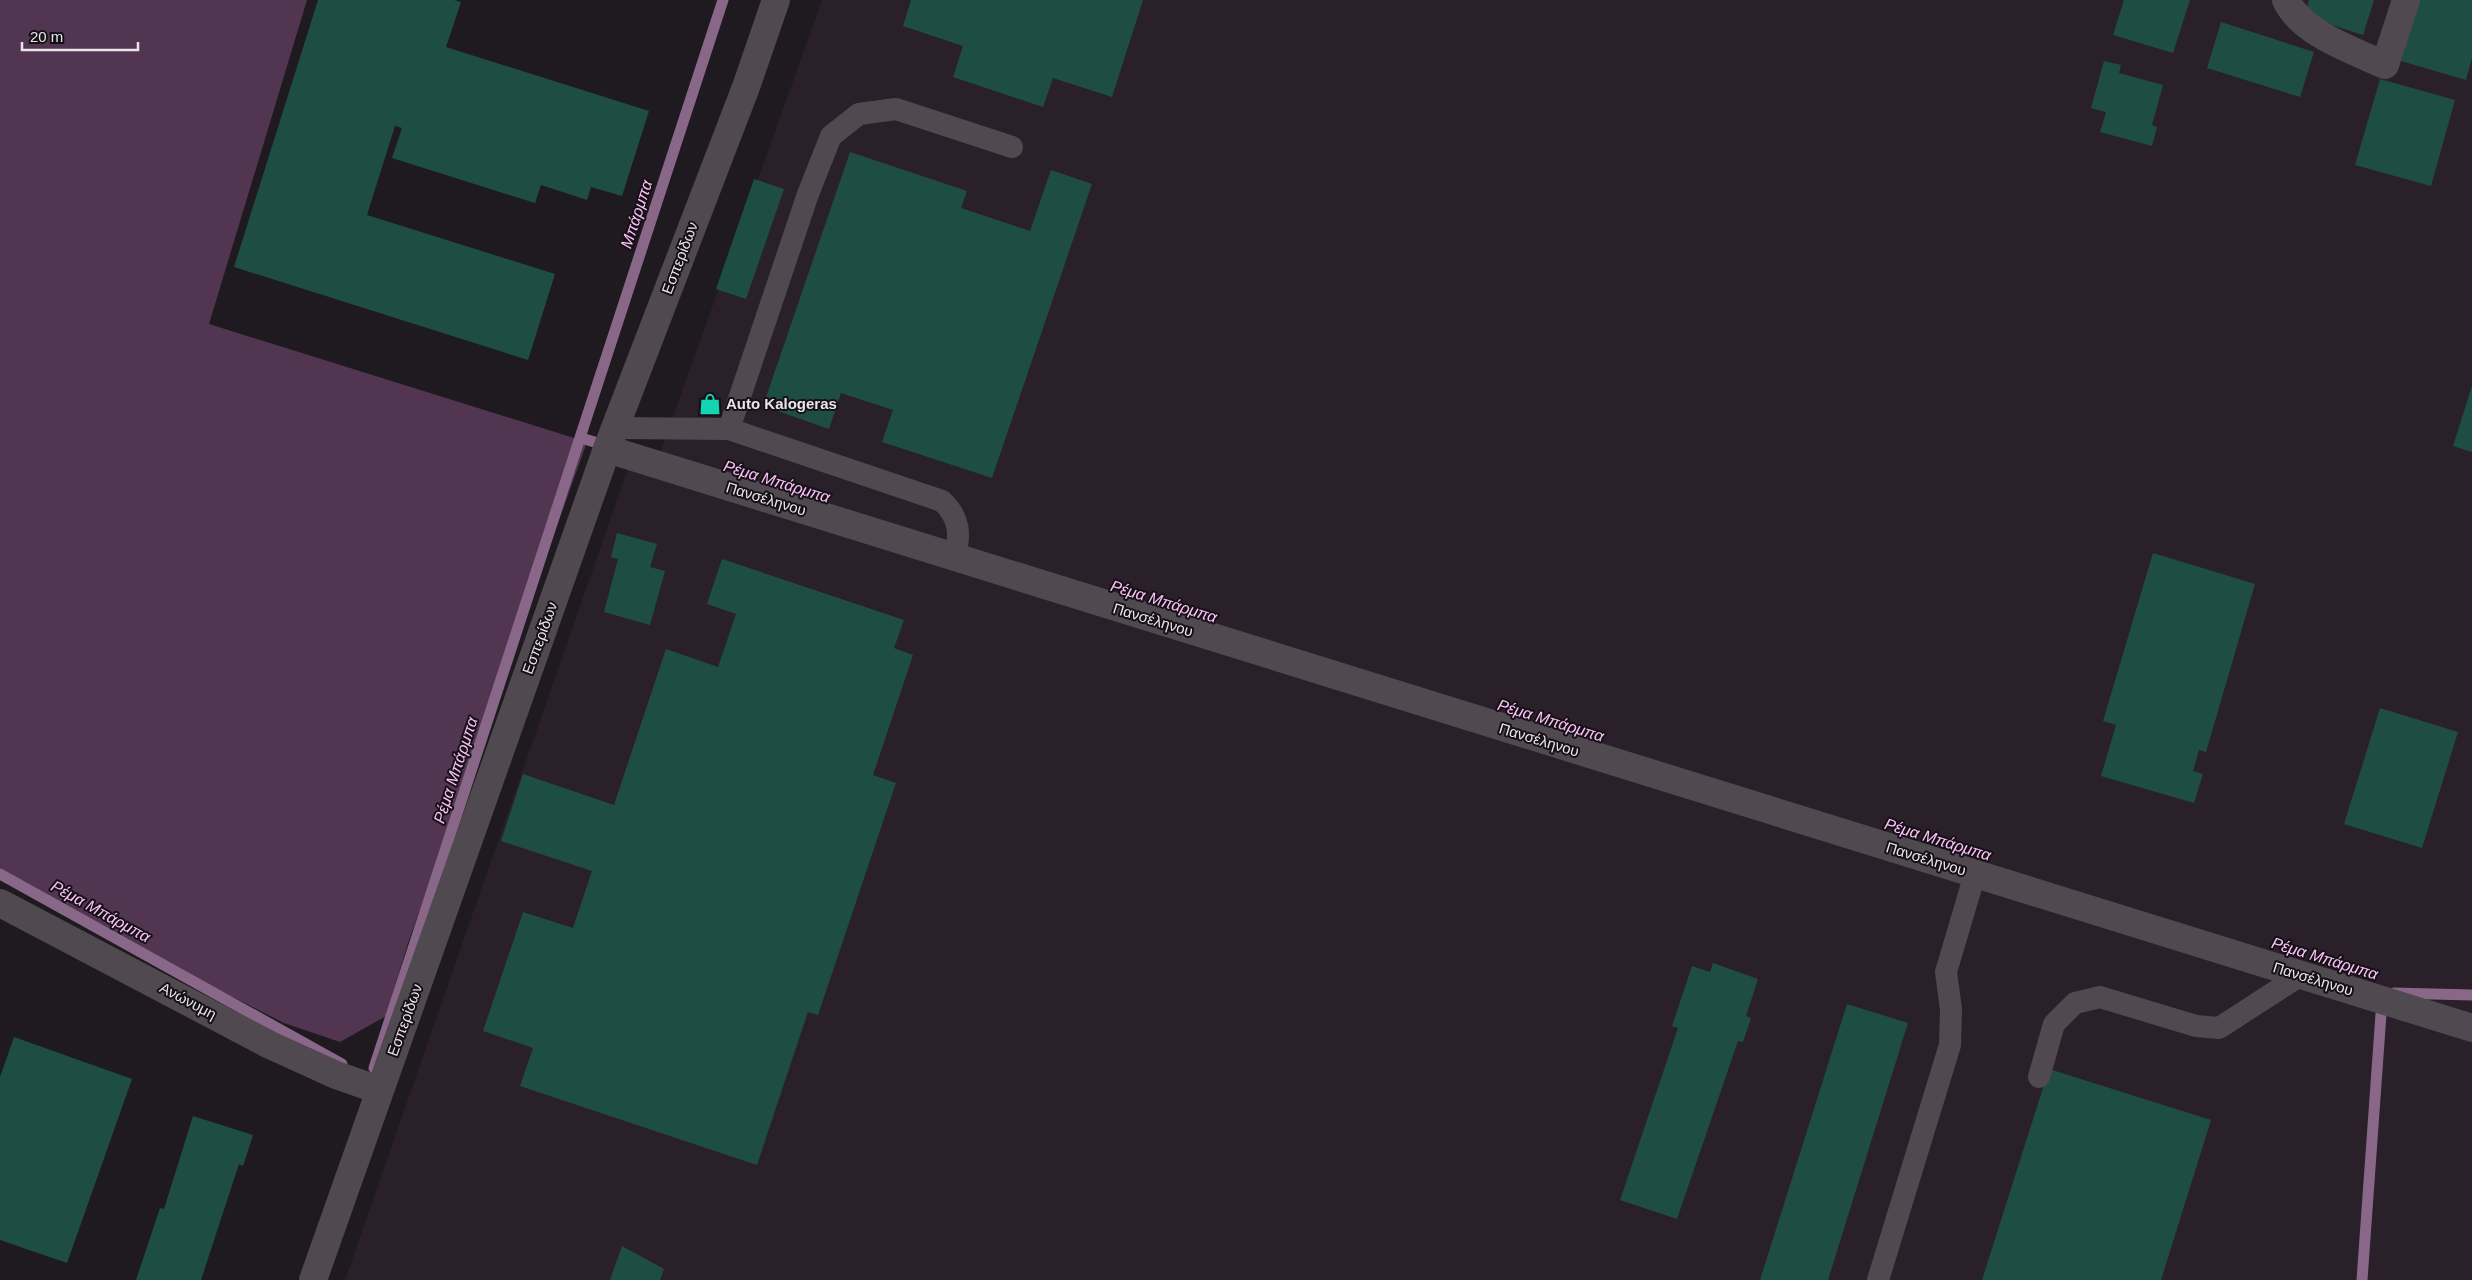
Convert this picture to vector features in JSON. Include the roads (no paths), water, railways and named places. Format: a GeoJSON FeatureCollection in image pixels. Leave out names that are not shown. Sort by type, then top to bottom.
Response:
{"type":"FeatureCollection","features":[{"type":"Feature","properties":{"kind":"street","name":"Εσπερίδων"},"geometry":{"type":"LineString","coordinates":[[313,1280],[611,439],[739,105],[776,0]]}},
{"type":"Feature","properties":{"kind":"street"},"geometry":{"type":"LineString","coordinates":[[2286,0],[2289,6],[2320,36],[2385,65],[2406,0]]}},
{"type":"Feature","properties":{"kind":"street","name":"Πανσέληνου"},"geometry":{"type":"LineString","coordinates":[[611,439],[954,558],[2472,1028]]}},
{"type":"Feature","properties":{"kind":"street","name":"Ανώνυμη"},"geometry":{"type":"LineString","coordinates":[[0,902],[270,1045],[336,1074],[380,1090]]}},
{"type":"Feature","properties":{"kind":"lane"},"geometry":{"type":"LineString","coordinates":[[729,429],[808,194],[831,136],[859,114],[896,109],[1012,148]]}},
{"type":"Feature","properties":{"kind":"lane"},"geometry":{"type":"LineString","coordinates":[[611,439],[729,429],[942,501],[952,510],[957,522],[959,534],[954,558]]}},
{"type":"Feature","properties":{"kind":"lane"},"geometry":{"type":"LineString","coordinates":[[1878,1280],[1950,1045],[1951,1009],[1946,972],[1975,874]]}},
{"type":"Feature","properties":{"kind":"lane"},"geometry":{"type":"LineString","coordinates":[[2039,1077],[2054,1024],[2075,1003],[2100,997],[2196,1026],[2219,1028],[2302,975]]}},
{"type":"Feature","properties":{"kind":"waterway","name":"Ρέμα Μπάρμπα"},"geometry":{"type":"LineString","coordinates":[[374,1068],[723,0]]}},
{"type":"Feature","properties":{"kind":"waterway","name":"Ρέμα Μπάρμπα"},"geometry":{"type":"LineString","coordinates":[[581,438],[608,446]]}},
{"type":"Feature","properties":{"kind":"waterway","name":"Ρέμα Μπάρμπα"},"geometry":{"type":"LineString","coordinates":[[0,874],[342,1064]]}},
{"type":"Feature","properties":{"kind":"waterway","name":"Ρέμα Μπάρμπα"},"geometry":{"type":"LineString","coordinates":[[2394,993],[2472,995]]}},
{"type":"Feature","properties":{"kind":"waterway","name":"Ρέμα Μπάρμπα"},"geometry":{"type":"LineString","coordinates":[[2362,1280],[2382,1000]]}},
{"type":"Feature","properties":{"kind":"place","name":"Auto Kalogeras"},"geometry":{"type":"Point","coordinates":[710,404]}},
{"type":"Feature","properties":{"kind":"water label","name":"Μπάρμπα"},"geometry":{"type":"Point","coordinates":[636,214]}}]}
